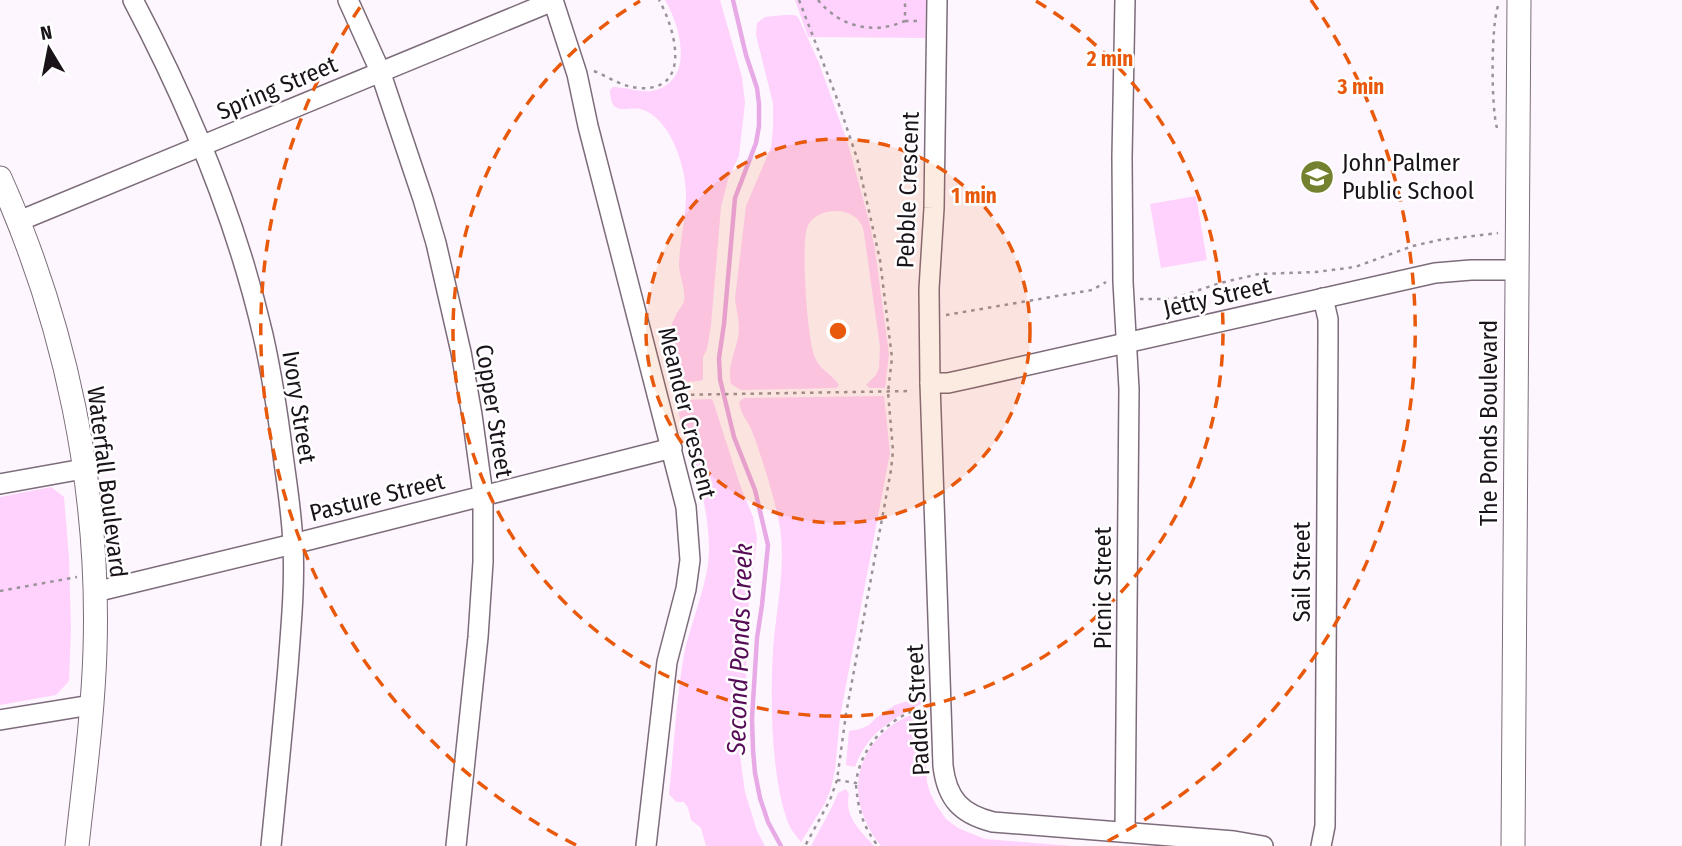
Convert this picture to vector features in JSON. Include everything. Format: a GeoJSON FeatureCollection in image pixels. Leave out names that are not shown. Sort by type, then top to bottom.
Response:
{"type":"FeatureCollection","features":[{"type":"Feature","properties":{"kind":"street","name":"Ivory Street"},"geometry":{"type":"LineString","coordinates":[[132,0],[202,146],[237,243],[263,337],[278,420],[293,544],[294,598],[271,846]]}},
{"type":"Feature","properties":{"kind":"street","name":"Copper Street"},"geometry":{"type":"LineString","coordinates":[[348,0],[380,71],[423,199],[442,268],[465,377],[483,495],[483,562],[478,637],[456,846]]}},
{"type":"Feature","properties":{"kind":"street","name":"Pebble Crescent"},"geometry":{"type":"LineString","coordinates":[[923,387],[934,208],[937,0]]}},
{"type":"Feature","properties":{"kind":"street"},"geometry":{"type":"LineString","coordinates":[[1125,0],[1122,157],[1126,343]]}},
{"type":"Feature","properties":{"kind":"street","name":"The Ponds Boulevard"},"geometry":{"type":"LineString","coordinates":[[1513,846],[1519,0]]}},
{"type":"Feature","properties":{"kind":"street","name":"Spring Street"},"geometry":{"type":"LineString","coordinates":[[19,221],[553,1]]}},
{"type":"Feature","properties":{"kind":"street","name":"Meander Crescent"},"geometry":{"type":"LineString","coordinates":[[553,1],[577,74],[687,507],[690,560],[686,589],[667,662],[646,846]]}},
{"type":"Feature","properties":{"kind":"street","name":"Waterfall Boulevard"},"geometry":{"type":"LineString","coordinates":[[0,178],[19,221],[60,348],[75,410],[91,524],[95,650],[77,846]]}},
{"type":"Feature","properties":{"kind":"street","name":"Jetty Street"},"geometry":{"type":"LineString","coordinates":[[923,387],[1435,273],[1517,270]]}},
{"type":"Feature","properties":{"kind":"street","name":"Sail Street"},"geometry":{"type":"LineString","coordinates":[[1321,846],[1325,826],[1328,352],[1328,319],[1323,298]]}},
{"type":"Feature","properties":{"kind":"street","name":"Picnic Street"},"geometry":{"type":"LineString","coordinates":[[1125,832],[1129,403],[1126,343]]}},
{"type":"Feature","properties":{"kind":"street","name":"Paddle Street"},"geometry":{"type":"LineString","coordinates":[[923,387],[943,766],[948,789],[954,800],[971,815],[993,822],[1234,841],[1263,846]]}},
{"type":"Feature","properties":{"kind":"street","name":"Pasture Street"},"geometry":{"type":"LineString","coordinates":[[94,583],[293,544],[672,448]]}},
{"type":"Feature","properties":{"kind":"street"},"geometry":{"type":"LineString","coordinates":[[0,484],[83,469]]}},
{"type":"Feature","properties":{"kind":"street"},"geometry":{"type":"LineString","coordinates":[[0,720],[91,705]]}},
{"type":"Feature","properties":{"kind":"path"},"geometry":{"type":"LineString","coordinates":[[577,74],[595,71],[620,84],[636,88],[650,88],[665,82],[675,61],[675,42],[659,0]]}},
{"type":"Feature","properties":{"kind":"path"},"geometry":{"type":"LineString","coordinates":[[799,0],[847,127],[873,225],[892,358],[888,392],[893,451],[846,714],[837,780],[830,800],[805,846]]}},
{"type":"Feature","properties":{"kind":"path"},"geometry":{"type":"LineString","coordinates":[[818,0],[827,11],[846,23],[876,28],[891,27],[905,21],[905,0]]}},
{"type":"Feature","properties":{"kind":"path"},"geometry":{"type":"LineString","coordinates":[[1499,135],[1493,108],[1494,35],[1495,14],[1501,1]]}},
{"type":"Feature","properties":{"kind":"path"},"geometry":{"type":"LineString","coordinates":[[1139,299],[1172,299],[1220,283],[1259,274],[1316,272],[1355,267],[1413,246],[1498,233]]}},
{"type":"Feature","properties":{"kind":"path"},"geometry":{"type":"LineString","coordinates":[[946,315],[1092,290],[1107,282]]}},
{"type":"Feature","properties":{"kind":"path"},"geometry":{"type":"LineString","coordinates":[[678,395],[888,392],[923,387]]}},
{"type":"Feature","properties":{"kind":"path"},"geometry":{"type":"LineString","coordinates":[[0,591],[94,583]]}},
{"type":"Feature","properties":{"kind":"path"},"geometry":{"type":"LineString","coordinates":[[878,846],[862,818],[856,783],[860,763],[874,739],[883,730],[909,713],[926,706]]}},
{"type":"Feature","properties":{"kind":"path"},"geometry":{"type":"LineString","coordinates":[[837,780],[856,783]]}},
{"type":"Feature","properties":{"kind":"shaded area"},"geometry":{"type":"Polygon","coordinates":[[[665,0],[720,0],[742,77],[745,103],[739,156],[728,179],[721,207],[711,325],[703,357],[703,380],[693,382],[677,378],[671,373],[665,359],[666,340],[684,296],[679,264],[686,194],[683,170],[674,144],[660,121],[640,109],[617,108],[612,103],[610,92],[613,87],[656,90],[668,84],[676,74],[680,63],[679,36],[665,0]]]}},
{"type":"Feature","properties":{"kind":"shaded area"},"geometry":{"type":"Polygon","coordinates":[[[795,0],[926,0],[925,38],[808,37],[795,0]]]}},
{"type":"Feature","properties":{"kind":"shaded area"},"geometry":{"type":"Polygon","coordinates":[[[765,17],[798,17],[819,63],[848,144],[869,221],[889,354],[885,388],[870,388],[866,385],[879,368],[880,347],[863,227],[856,218],[841,211],[825,212],[817,216],[807,228],[805,238],[807,313],[812,348],[820,366],[839,385],[836,388],[741,390],[731,384],[730,369],[739,324],[735,299],[746,206],[771,147],[773,129],[773,103],[756,35],[757,23],[765,17]]]}},
{"type":"Feature","properties":{"kind":"shaded area"},"geometry":{"type":"Polygon","coordinates":[[[1196,196],[1207,260],[1161,268],[1150,204],[1196,196]]]}},
{"type":"Feature","properties":{"kind":"shaded area"},"geometry":{"type":"Polygon","coordinates":[[[884,396],[890,453],[840,717],[835,770],[825,803],[801,842],[789,825],[783,807],[773,739],[772,669],[781,574],[780,528],[760,453],[739,402],[744,398],[884,396]]]}},
{"type":"Feature","properties":{"kind":"shaded area"},"geometry":{"type":"Polygon","coordinates":[[[711,399],[753,517],[757,538],[747,620],[746,678],[741,700],[739,748],[745,792],[757,831],[765,846],[706,846],[701,828],[691,820],[684,802],[676,802],[669,794],[684,655],[706,577],[709,550],[703,496],[677,408],[681,400],[711,399]]]}},
{"type":"Feature","properties":{"kind":"shaded area"},"geometry":{"type":"Polygon","coordinates":[[[51,487],[64,497],[71,629],[69,681],[56,695],[0,705],[0,497],[51,487]]]}},
{"type":"Feature","properties":{"kind":"shaded area"},"geometry":{"type":"Polygon","coordinates":[[[920,697],[923,703],[891,721],[874,736],[866,745],[855,767],[846,765],[849,731],[869,725],[895,705],[920,697]]]}},
{"type":"Feature","properties":{"kind":"shaded area"},"geometry":{"type":"Polygon","coordinates":[[[924,711],[927,782],[930,793],[946,819],[958,828],[985,839],[1073,846],[881,846],[860,806],[858,792],[862,764],[868,751],[888,728],[924,711]]]}},
{"type":"Feature","properties":{"kind":"shaded area"},"geometry":{"type":"Polygon","coordinates":[[[846,789],[851,816],[874,846],[811,846],[838,793],[846,789]]]}},
{"type":"Feature","properties":{"kind":"waterway","name":"Second Ponds Creek"},"geometry":{"type":"LineString","coordinates":[[733,0],[757,88],[759,126],[756,143],[735,198],[719,358],[720,379],[734,437],[755,490],[768,545],[757,638],[752,718],[753,750],[760,798],[768,822],[781,846]]}},
{"type":"Feature","properties":{"kind":"place","name":"John Palmer Public School"},"geometry":{"type":"Point","coordinates":[1317,177]}}]}
